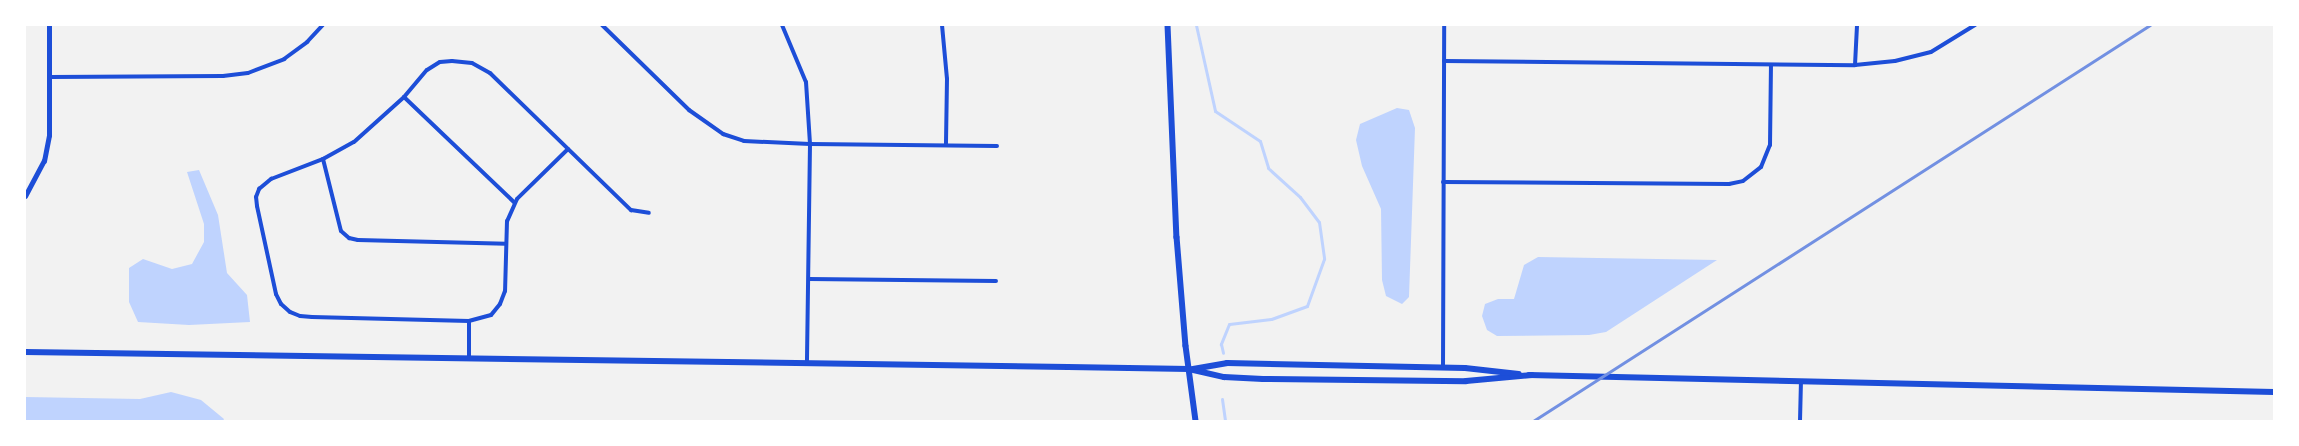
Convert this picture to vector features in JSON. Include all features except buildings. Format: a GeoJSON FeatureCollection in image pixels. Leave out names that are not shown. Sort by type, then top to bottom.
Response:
{"type":"FeatureCollection","features":[{"type":"Feature","properties":{"kind":"main road"},"geometry":{"type":"LineString","coordinates":[[1168,25],[1177,237],[1189,369],[1196,421]]}},
{"type":"Feature","properties":{"kind":"main road"},"geometry":{"type":"LineString","coordinates":[[25,352],[1189,369],[1227,363],[1443,367],[1532,376],[2274,392]]}},
{"type":"Feature","properties":{"kind":"main road"},"geometry":{"type":"LineString","coordinates":[[1189,369],[1224,377],[1263,379],[1466,381],[1532,376]]}},
{"type":"Feature","properties":{"kind":"street"},"geometry":{"type":"LineString","coordinates":[[25,196],[41,168],[47,147],[50,123],[49,25]]}},
{"type":"Feature","properties":{"kind":"street"},"geometry":{"type":"LineString","coordinates":[[50,77],[223,76],[248,73],[284,59],[307,42],[322,25]]}},
{"type":"Feature","properties":{"kind":"street"},"geometry":{"type":"LineString","coordinates":[[602,25],[689,110],[724,134],[744,141],[810,144],[997,146]]}},
{"type":"Feature","properties":{"kind":"street"},"geometry":{"type":"LineString","coordinates":[[782,25],[806,82],[810,144],[807,363]]}},
{"type":"Feature","properties":{"kind":"street"},"geometry":{"type":"LineString","coordinates":[[942,25],[947,79],[946,144]]}},
{"type":"Feature","properties":{"kind":"street"},"geometry":{"type":"LineString","coordinates":[[1443,367],[1444,25]]}},
{"type":"Feature","properties":{"kind":"street"},"geometry":{"type":"LineString","coordinates":[[1855,65],[1856,25]]}},
{"type":"Feature","properties":{"kind":"street"},"geometry":{"type":"LineString","coordinates":[[1444,61],[1771,66],[1855,65],[1895,61],[1931,52],[1975,25]]}},
{"type":"Feature","properties":{"kind":"street"},"geometry":{"type":"LineString","coordinates":[[568,149],[517,198],[507,221],[505,291],[500,304],[491,315],[469,321],[300,316],[285,308],[276,294],[256,206],[256,197],[259,189],[270,179],[323,160],[354,142],[404,97],[427,70],[440,62],[472,63],[490,73],[631,210],[649,213]]}},
{"type":"Feature","properties":{"kind":"street"},"geometry":{"type":"LineString","coordinates":[[1443,182],[1729,184],[1742,181],[1761,167],[1770,145],[1771,66]]}},
{"type":"Feature","properties":{"kind":"street"},"geometry":{"type":"LineString","coordinates":[[404,97],[515,203]]}},
{"type":"Feature","properties":{"kind":"street"},"geometry":{"type":"LineString","coordinates":[[323,160],[341,231],[349,238],[358,240],[506,244]]}},
{"type":"Feature","properties":{"kind":"street"},"geometry":{"type":"LineString","coordinates":[[809,280],[996,281]]}},
{"type":"Feature","properties":{"kind":"street"},"geometry":{"type":"LineString","coordinates":[[469,321],[469,359]]}},
{"type":"Feature","properties":{"kind":"street"},"geometry":{"type":"LineString","coordinates":[[1800,421],[1801,381]]}},
{"type":"Feature","properties":{"kind":"water"},"geometry":{"type":"Polygon","coordinates":[[[1397,108],[1409,110],[1415,128],[1409,297],[1402,304],[1386,296],[1382,280],[1381,209],[1362,166],[1356,140],[1360,124],[1397,108]]]}},
{"type":"Feature","properties":{"kind":"water"},"geometry":{"type":"Polygon","coordinates":[[[199,170],[218,215],[227,273],[247,295],[250,322],[189,325],[138,322],[129,302],[129,268],[143,259],[172,269],[192,264],[204,242],[204,224],[187,172],[199,170]]]}},
{"type":"Feature","properties":{"kind":"water"},"geometry":{"type":"Polygon","coordinates":[[[1538,257],[1717,260],[1606,332],[1589,335],[1497,336],[1487,330],[1482,316],[1485,304],[1498,299],[1514,299],[1524,265],[1538,257]]]}},
{"type":"Feature","properties":{"kind":"water"},"geometry":{"type":"Polygon","coordinates":[[[171,392],[201,400],[224,419],[223,421],[25,421],[25,397],[140,399],[171,392]]]}},
{"type":"Feature","properties":{"kind":"waterway"},"geometry":{"type":"LineString","coordinates":[[1196,25],[1215,111],[1260,141],[1268,168],[1300,197],[1319,222],[1324,259],[1307,306],[1271,319],[1229,324],[1221,344],[1223,353]]}},
{"type":"Feature","properties":{"kind":"waterway"},"geometry":{"type":"LineString","coordinates":[[1222,399],[1225,421]]}},
{"type":"Feature","properties":{"kind":"railway"},"geometry":{"type":"LineString","coordinates":[[1533,421],[2150,25]]}}]}
